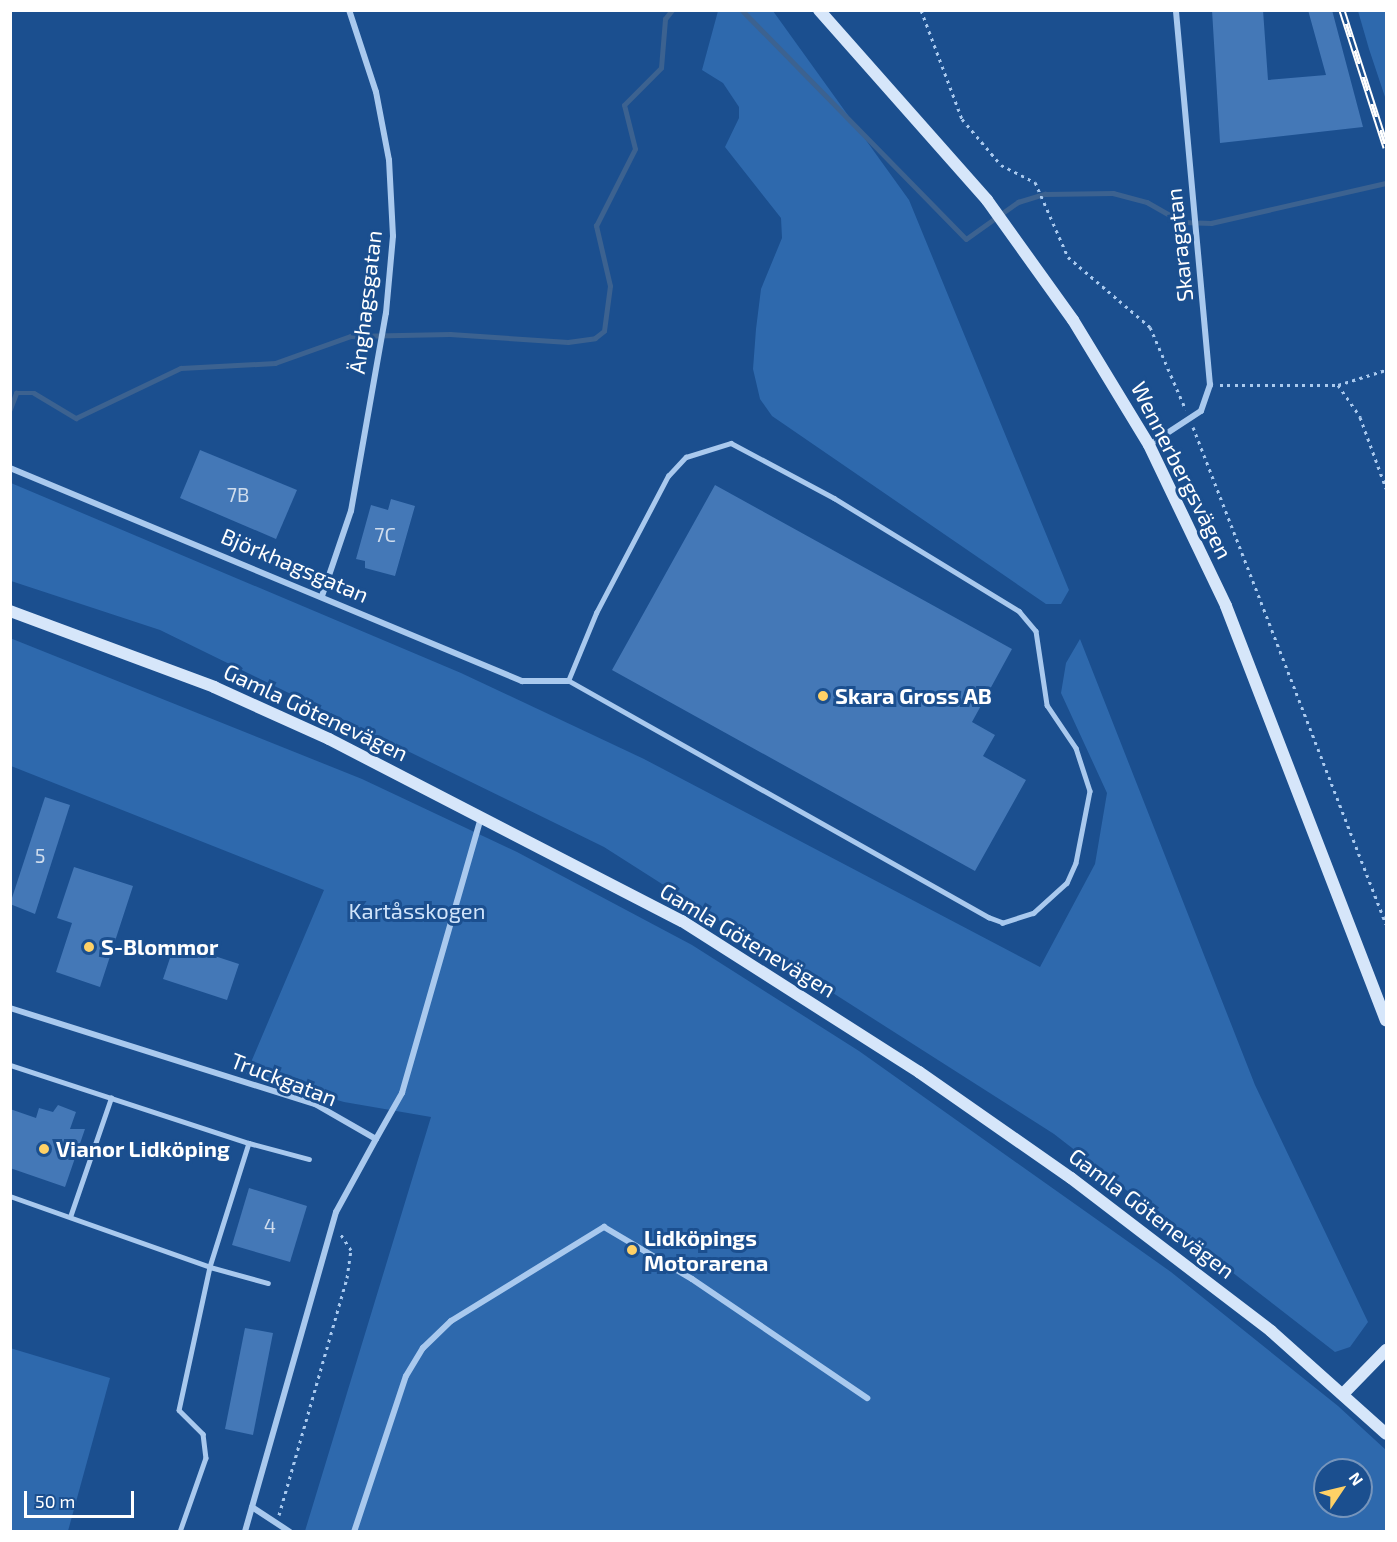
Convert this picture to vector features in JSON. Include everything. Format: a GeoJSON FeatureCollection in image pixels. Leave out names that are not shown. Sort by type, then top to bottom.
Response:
{"type":"FeatureCollection","features":[{"type":"Feature","properties":{"kind":"street","name":"Änghagsgatan"},"geometry":{"type":"LineString","coordinates":[[322,596],[351,511],[367,431],[393,236],[389,160],[376,92],[350,10]]}},
{"type":"Feature","properties":{"kind":"street","name":"Wennerbergsvägen"},"geometry":{"type":"LineString","coordinates":[[819,10],[987,200],[1073,320],[1149,445],[1226,606],[1386,1020]]}},
{"type":"Feature","properties":{"kind":"street","name":"Skaragatan"},"geometry":{"type":"LineString","coordinates":[[1149,445],[1190,421],[1207,402],[1210,385],[1176,10]]}},
{"type":"Feature","properties":{"kind":"street","name":"Björkhagsgatan"},"geometry":{"type":"LineString","coordinates":[[10,468],[522,681],[568,681]]}},
{"type":"Feature","properties":{"kind":"street","name":"Gamla Götenevägen"},"geometry":{"type":"LineString","coordinates":[[10,611],[214,687],[482,814],[682,921],[919,1072],[1148,1234],[1343,1395],[1386,1434]]}},
{"type":"Feature","properties":{"kind":"street"},"geometry":{"type":"LineString","coordinates":[[244,1532],[332,1225],[402,1093],[482,814]]}},
{"type":"Feature","properties":{"kind":"street","name":"Truckgatan"},"geometry":{"type":"LineString","coordinates":[[10,1008],[315,1104],[376,1139]]}},
{"type":"Feature","properties":{"kind":"street"},"geometry":{"type":"LineString","coordinates":[[354,1532],[406,1376],[423,1348],[451,1321],[604,1227],[692,1279],[867,1398]]}},
{"type":"Feature","properties":{"kind":"street"},"geometry":{"type":"LineString","coordinates":[[1343,1395],[1386,1350]]}},
{"type":"Feature","properties":{"kind":"street"},"geometry":{"type":"LineString","coordinates":[[252,1507],[290,1532]]}},
{"type":"Feature","properties":{"kind":"lane"},"geometry":{"type":"LineString","coordinates":[[711,445],[749,450],[1019,611],[1036,631],[1047,705],[1076,748],[1090,791],[1076,863],[1067,883],[1034,913],[1003,923],[989,918],[568,681],[596,613],[668,476],[686,457],[711,445]]}},
{"type":"Feature","properties":{"kind":"lane"},"geometry":{"type":"LineString","coordinates":[[10,1065],[249,1143],[309,1159]]}},
{"type":"Feature","properties":{"kind":"lane"},"geometry":{"type":"LineString","coordinates":[[70,1217],[111,1098]]}},
{"type":"Feature","properties":{"kind":"lane"},"geometry":{"type":"LineString","coordinates":[[180,1532],[206,1458],[203,1434],[179,1410],[210,1267],[249,1143]]}},
{"type":"Feature","properties":{"kind":"lane"},"geometry":{"type":"LineString","coordinates":[[10,1196],[210,1267],[268,1283]]}},
{"type":"Feature","properties":{"kind":"path"},"geometry":{"type":"LineString","coordinates":[[921,10],[962,118],[1001,165],[1035,182],[1068,257],[1150,327],[1190,421],[1386,924]]}},
{"type":"Feature","properties":{"kind":"path"},"geometry":{"type":"LineString","coordinates":[[1210,385],[1338,385],[1386,370]]}},
{"type":"Feature","properties":{"kind":"path"},"geometry":{"type":"LineString","coordinates":[[1338,385],[1360,417],[1386,488]]}},
{"type":"Feature","properties":{"kind":"path"},"geometry":{"type":"LineString","coordinates":[[277,1523],[347,1278],[348,1241],[332,1225]]}},
{"type":"Feature","properties":{"kind":"green space"},"geometry":{"type":"Polygon","coordinates":[[[718,11],[773,11],[909,200],[1069,590],[1061,604],[1046,604],[772,416],[760,399],[753,369],[756,329],[761,289],[782,238],[781,218],[725,147],[739,118],[739,107],[723,83],[702,70],[718,11]]]}},
{"type":"Feature","properties":{"kind":"green space"},"geometry":{"type":"Polygon","coordinates":[[[1358,11],[1386,11],[1386,100],[1369,49],[1358,11]]]}},
{"type":"Feature","properties":{"kind":"green space"},"geometry":{"type":"Polygon","coordinates":[[[11,483],[461,673],[644,759],[1040,967],[1095,864],[1107,793],[1061,693],[1066,663],[1080,639],[1255,1085],[1368,1322],[1350,1347],[1335,1352],[1054,1134],[604,847],[160,630],[11,581],[11,483]]]}},
{"type":"Feature","properties":{"kind":"green space","name":"Kartåsskogen"},"geometry":{"type":"Polygon","coordinates":[[[10,638],[362,779],[517,852],[692,945],[859,1051],[1171,1272],[1338,1406],[1386,1450],[1386,1531],[305,1531],[431,1117],[344,1102],[246,1074],[324,890],[11,766],[10,638]]]}},
{"type":"Feature","properties":{"kind":"green space"},"geometry":{"type":"Polygon","coordinates":[[[10,1348],[110,1378],[68,1531],[11,1531],[10,1348]]]}},
{"type":"Feature","properties":{"kind":"building"},"geometry":{"type":"Polygon","coordinates":[[[1212,10],[1263,10],[1268,80],[1326,75],[1308,10],[1332,10],[1363,127],[1220,143],[1212,10]]]}},
{"type":"Feature","properties":{"kind":"building"},"geometry":{"type":"Polygon","coordinates":[[[200,450],[297,490],[276,539],[180,498],[200,450]]]}},
{"type":"Feature","properties":{"kind":"building","name":"Skara Gross AB"},"geometry":{"type":"Polygon","coordinates":[[[715,485],[1012,649],[972,722],[995,735],[983,756],[1026,780],[975,871],[612,670],[715,485]]]}},
{"type":"Feature","properties":{"kind":"building"},"geometry":{"type":"Polygon","coordinates":[[[391,499],[415,506],[395,576],[365,568],[365,561],[356,559],[371,505],[388,510],[391,499]]]}},
{"type":"Feature","properties":{"kind":"building"},"geometry":{"type":"Polygon","coordinates":[[[45,797],[70,805],[35,914],[10,904],[45,797]]]}},
{"type":"Feature","properties":{"kind":"building","name":"S-Blommor"},"geometry":{"type":"Polygon","coordinates":[[[74,867],[133,886],[100,987],[56,972],[72,923],[57,918],[74,867]]]}},
{"type":"Feature","properties":{"kind":"building"},"geometry":{"type":"Polygon","coordinates":[[[175,943],[239,964],[227,1000],[163,979],[175,943]]]}},
{"type":"Feature","properties":{"kind":"building","name":"Vianor Lidköping"},"geometry":{"type":"Polygon","coordinates":[[[58,1105],[76,1112],[70,1129],[85,1129],[65,1187],[10,1168],[10,1109],[36,1118],[39,1108],[53,1112],[58,1105]]]}},
{"type":"Feature","properties":{"kind":"building"},"geometry":{"type":"Polygon","coordinates":[[[249,1188],[307,1206],[290,1262],[232,1245],[249,1188]]]}},
{"type":"Feature","properties":{"kind":"building"},"geometry":{"type":"Polygon","coordinates":[[[245,1328],[273,1333],[253,1435],[225,1429],[245,1328]]]}},
{"type":"Feature","properties":{"kind":"waterway"},"geometry":{"type":"LineString","coordinates":[[10,409],[16,393],[34,393],[76,418],[181,368],[275,363],[351,336],[450,334],[568,342],[595,338],[604,331],[610,286],[596,226],[635,149],[624,105],[661,68],[665,19],[672,10]]}},
{"type":"Feature","properties":{"kind":"waterway"},"geometry":{"type":"LineString","coordinates":[[742,10],[966,239],[1018,202],[1045,194],[1113,193],[1147,202],[1182,222],[1211,223],[1386,183]]}},
{"type":"Feature","properties":{"kind":"railway"},"geometry":{"type":"LineString","coordinates":[[1342,10],[1386,147]]}},
{"type":"Feature","properties":{"kind":"place","name":"Skara Gross AB"},"geometry":{"type":"Point","coordinates":[823,696]}},
{"type":"Feature","properties":{"kind":"place","name":"S-Blommor"},"geometry":{"type":"Point","coordinates":[89,947]}},
{"type":"Feature","properties":{"kind":"place","name":"Vianor Lidköping"},"geometry":{"type":"Point","coordinates":[44,1149]}},
{"type":"Feature","properties":{"kind":"place","name":"Lidköpings Motorarena"},"geometry":{"type":"Point","coordinates":[632,1250]}}]}
